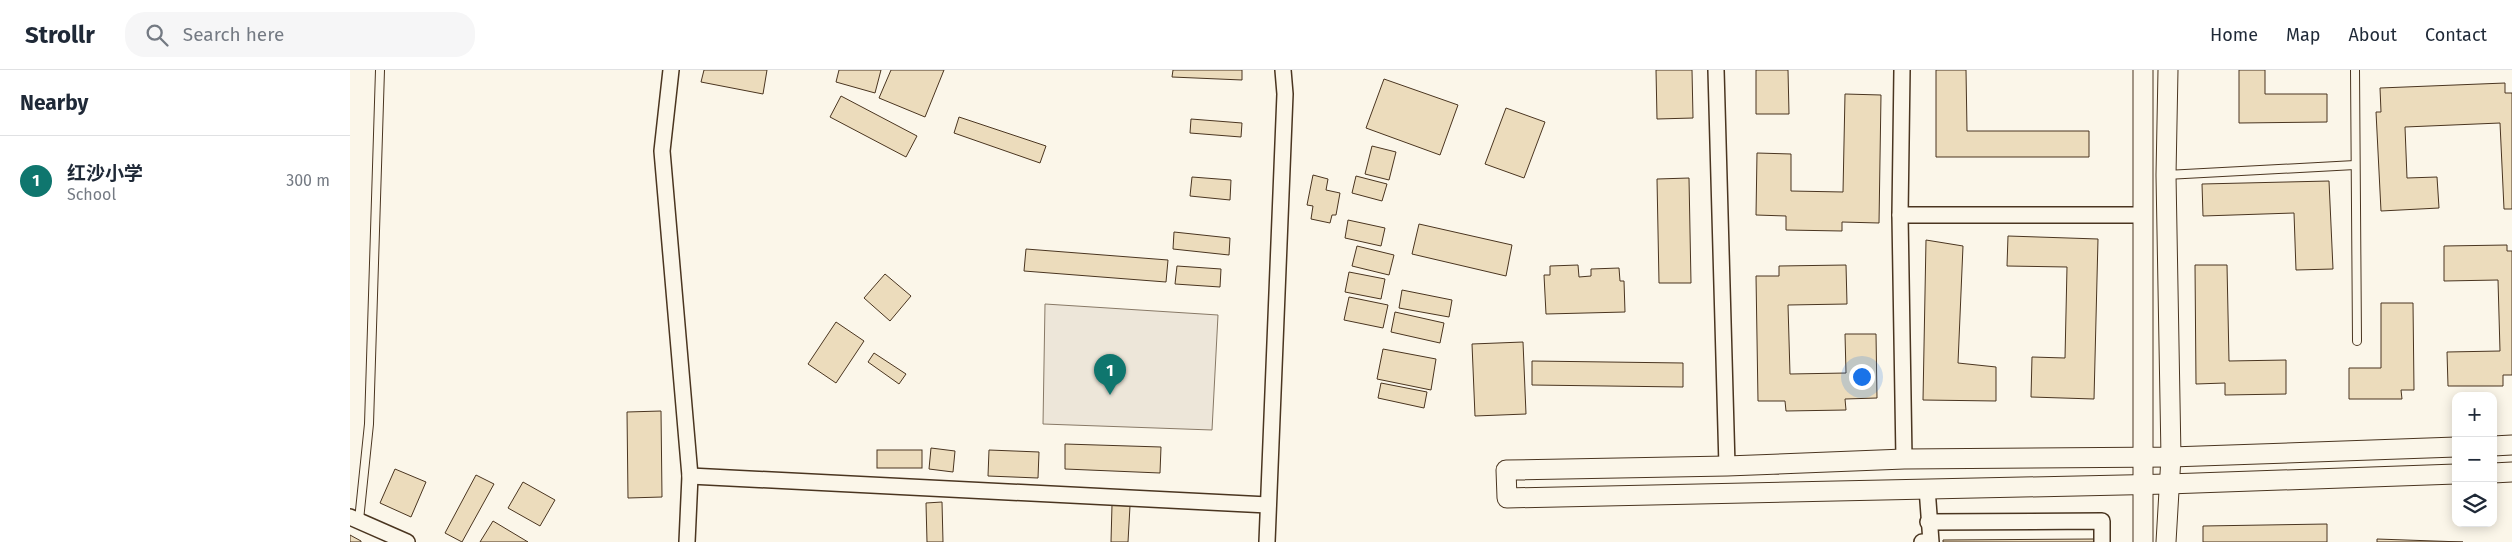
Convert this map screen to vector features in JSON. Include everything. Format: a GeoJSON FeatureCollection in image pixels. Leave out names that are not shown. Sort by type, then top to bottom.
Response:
{"type":"FeatureCollection","features":[{"type":"Feature","properties":{"kind":"street"},"geometry":{"type":"LineString","coordinates":[[671,70],[662,151],[690,476],[686,542]]}},
{"type":"Feature","properties":{"kind":"street"},"geometry":{"type":"LineString","coordinates":[[1267,542],[1285,94],[1283,70]]}},
{"type":"Feature","properties":{"kind":"street"},"geometry":{"type":"LineString","coordinates":[[1716,70],[1727,466]]}},
{"type":"Feature","properties":{"kind":"street"},"geometry":{"type":"LineString","coordinates":[[1902,70],[1900,214],[1904,459]]}},
{"type":"Feature","properties":{"kind":"street"},"geometry":{"type":"LineString","coordinates":[[2143,70],[2143,542]]}},
{"type":"Feature","properties":{"kind":"street"},"geometry":{"type":"LineString","coordinates":[[2166,542],[2171,457],[2166,175],[2168,70]]}},
{"type":"Feature","properties":{"kind":"street"},"geometry":{"type":"LineString","coordinates":[[1900,214],[2143,215]]}},
{"type":"Feature","properties":{"kind":"street"},"geometry":{"type":"LineString","coordinates":[[2497,446],[2512,445]]}},
{"type":"Feature","properties":{"kind":"street"},"geometry":{"type":"LineString","coordinates":[[2452,447],[2171,457],[1904,459],[1727,466],[1506,470],[1507,498],[2168,484],[2452,474]]}},
{"type":"Feature","properties":{"kind":"street"},"geometry":{"type":"LineString","coordinates":[[2497,473],[2512,472]]}},
{"type":"Feature","properties":{"kind":"street"},"geometry":{"type":"LineString","coordinates":[[690,476],[1268,505]]}},
{"type":"Feature","properties":{"kind":"street"},"geometry":{"type":"LineString","coordinates":[[1922,542],[1931,542],[1928,522],[1928,488]]}},
{"type":"Feature","properties":{"kind":"street"},"geometry":{"type":"LineString","coordinates":[[354,518],[408,542]]}},
{"type":"Feature","properties":{"kind":"street"},"geometry":{"type":"LineString","coordinates":[[1928,522],[2102,521],[2102,542]]}},
{"type":"Feature","properties":{"kind":"lane"},"geometry":{"type":"LineString","coordinates":[[354,518],[369,424],[380,70]]}},
{"type":"Feature","properties":{"kind":"lane"},"geometry":{"type":"LineString","coordinates":[[2355,70],[2357,341]]}},
{"type":"Feature","properties":{"kind":"lane"},"geometry":{"type":"LineString","coordinates":[[2166,175],[2355,165]]}},
{"type":"Feature","properties":{"kind":"shaded area"},"geometry":{"type":"Polygon","coordinates":[[[1045,304],[1218,315],[1212,430],[1043,424],[1045,304]]]}},
{"type":"Feature","properties":{"kind":"building"},"geometry":{"type":"Polygon","coordinates":[[[704,70],[767,70],[763,94],[701,82],[704,70]]]}},
{"type":"Feature","properties":{"kind":"building"},"geometry":{"type":"Polygon","coordinates":[[[839,70],[881,70],[875,93],[836,82],[839,70]]]}},
{"type":"Feature","properties":{"kind":"building"},"geometry":{"type":"Polygon","coordinates":[[[891,70],[944,70],[925,117],[879,98],[891,70]]]}},
{"type":"Feature","properties":{"kind":"building"},"geometry":{"type":"Polygon","coordinates":[[[1173,70],[1242,70],[1242,80],[1172,77],[1173,70]]]}},
{"type":"Feature","properties":{"kind":"building"},"geometry":{"type":"Polygon","coordinates":[[[1656,70],[1692,70],[1693,118],[1657,119],[1656,70]]]}},
{"type":"Feature","properties":{"kind":"building"},"geometry":{"type":"Polygon","coordinates":[[[1756,70],[1788,70],[1789,114],[1756,114],[1756,70]]]}},
{"type":"Feature","properties":{"kind":"building"},"geometry":{"type":"Polygon","coordinates":[[[1936,70],[1966,70],[1967,131],[2089,131],[2089,157],[1936,157],[1936,70]]]}},
{"type":"Feature","properties":{"kind":"building"},"geometry":{"type":"Polygon","coordinates":[[[2239,70],[2265,70],[2265,94],[2327,94],[2327,122],[2239,123],[2239,70]]]}},
{"type":"Feature","properties":{"kind":"building"},"geometry":{"type":"Polygon","coordinates":[[[1384,79],[1458,105],[1440,155],[1366,128],[1384,79]]]}},
{"type":"Feature","properties":{"kind":"building"},"geometry":{"type":"Polygon","coordinates":[[[2505,83],[2505,93],[2512,93],[2512,209],[2504,209],[2500,123],[2405,127],[2407,178],[2437,177],[2439,208],[2381,211],[2376,112],[2381,112],[2380,88],[2505,83]]]}},
{"type":"Feature","properties":{"kind":"building"},"geometry":{"type":"Polygon","coordinates":[[[1845,94],[1881,95],[1879,223],[1842,222],[1842,231],[1786,230],[1786,216],[1756,215],[1757,153],[1791,154],[1791,191],[1843,192],[1845,94]]]}},
{"type":"Feature","properties":{"kind":"building"},"geometry":{"type":"Polygon","coordinates":[[[841,96],[917,136],[906,157],[830,117],[841,96]]]}},
{"type":"Feature","properties":{"kind":"building"},"geometry":{"type":"Polygon","coordinates":[[[1506,108],[1545,122],[1524,178],[1485,164],[1506,108]]]}},
{"type":"Feature","properties":{"kind":"building"},"geometry":{"type":"Polygon","coordinates":[[[959,117],[1046,146],[1040,163],[954,133],[959,117]]]}},
{"type":"Feature","properties":{"kind":"building"},"geometry":{"type":"Polygon","coordinates":[[[1191,119],[1242,123],[1241,137],[1190,133],[1191,119]]]}},
{"type":"Feature","properties":{"kind":"building"},"geometry":{"type":"Polygon","coordinates":[[[1372,146],[1396,152],[1389,180],[1365,174],[1372,146]]]}},
{"type":"Feature","properties":{"kind":"building"},"geometry":{"type":"Polygon","coordinates":[[[1313,175],[1328,179],[1326,190],[1340,193],[1336,215],[1332,215],[1330,223],[1311,219],[1313,206],[1307,205],[1313,175]]]}},
{"type":"Feature","properties":{"kind":"building"},"geometry":{"type":"Polygon","coordinates":[[[1356,176],[1387,184],[1382,201],[1352,193],[1356,176]]]}},
{"type":"Feature","properties":{"kind":"building"},"geometry":{"type":"Polygon","coordinates":[[[1192,177],[1231,180],[1230,200],[1190,196],[1192,177]]]}},
{"type":"Feature","properties":{"kind":"building"},"geometry":{"type":"Polygon","coordinates":[[[1689,178],[1691,283],[1659,283],[1657,179],[1689,178]]]}},
{"type":"Feature","properties":{"kind":"building"},"geometry":{"type":"Polygon","coordinates":[[[2329,181],[2333,269],[2296,270],[2294,213],[2203,216],[2202,184],[2329,181]]]}},
{"type":"Feature","properties":{"kind":"building"},"geometry":{"type":"Polygon","coordinates":[[[1348,220],[1385,228],[1381,246],[1345,238],[1348,220]]]}},
{"type":"Feature","properties":{"kind":"building"},"geometry":{"type":"Polygon","coordinates":[[[1419,224],[1512,245],[1506,276],[1412,254],[1419,224]]]}},
{"type":"Feature","properties":{"kind":"building"},"geometry":{"type":"Polygon","coordinates":[[[1174,232],[1230,238],[1229,255],[1173,249],[1174,232]]]}},
{"type":"Feature","properties":{"kind":"building"},"geometry":{"type":"Polygon","coordinates":[[[2008,236],[2098,239],[2094,399],[2031,397],[2032,357],[2065,358],[2067,267],[2007,266],[2008,236]]]}},
{"type":"Feature","properties":{"kind":"building"},"geometry":{"type":"Polygon","coordinates":[[[1926,240],[1963,246],[1958,363],[1996,367],[1996,401],[1923,400],[1926,240]]]}},
{"type":"Feature","properties":{"kind":"building"},"geometry":{"type":"Polygon","coordinates":[[[2507,245],[2507,251],[2512,251],[2512,375],[2503,375],[2503,386],[2448,386],[2447,352],[2500,351],[2498,280],[2444,281],[2444,246],[2507,245]]]}},
{"type":"Feature","properties":{"kind":"building"},"geometry":{"type":"Polygon","coordinates":[[[1357,246],[1394,255],[1389,275],[1352,266],[1357,246]]]}},
{"type":"Feature","properties":{"kind":"building"},"geometry":{"type":"Polygon","coordinates":[[[1026,249],[1168,260],[1166,282],[1024,271],[1026,249]]]}},
{"type":"Feature","properties":{"kind":"building"},"geometry":{"type":"Polygon","coordinates":[[[1578,265],[1579,277],[1591,276],[1591,269],[1619,268],[1620,281],[1624,281],[1625,312],[1546,314],[1544,275],[1550,275],[1550,266],[1578,265]]]}},
{"type":"Feature","properties":{"kind":"building"},"geometry":{"type":"Polygon","coordinates":[[[1846,265],[1847,304],[1788,305],[1790,374],[1846,373],[1845,334],[1876,334],[1877,398],[1845,399],[1846,410],[1786,411],[1785,401],[1758,401],[1756,276],[1779,276],[1779,266],[1846,265]]]}},
{"type":"Feature","properties":{"kind":"building"},"geometry":{"type":"Polygon","coordinates":[[[2195,265],[2227,265],[2229,361],[2286,360],[2286,394],[2225,395],[2225,383],[2196,384],[2195,265]]]}},
{"type":"Feature","properties":{"kind":"building"},"geometry":{"type":"Polygon","coordinates":[[[1177,266],[1221,269],[1220,287],[1175,284],[1177,266]]]}},
{"type":"Feature","properties":{"kind":"building"},"geometry":{"type":"Polygon","coordinates":[[[1349,272],[1385,279],[1381,299],[1345,292],[1349,272]]]}},
{"type":"Feature","properties":{"kind":"building"},"geometry":{"type":"Polygon","coordinates":[[[885,274],[911,296],[890,321],[864,298],[885,274]]]}},
{"type":"Feature","properties":{"kind":"building"},"geometry":{"type":"Polygon","coordinates":[[[1402,290],[1452,300],[1449,317],[1399,308],[1402,290]]]}},
{"type":"Feature","properties":{"kind":"building"},"geometry":{"type":"Polygon","coordinates":[[[1349,297],[1388,305],[1383,328],[1344,320],[1349,297]]]}},
{"type":"Feature","properties":{"kind":"building"},"geometry":{"type":"Polygon","coordinates":[[[2381,303],[2413,303],[2414,390],[2401,390],[2402,399],[2349,399],[2349,368],[2381,368],[2381,303]]]}},
{"type":"Feature","properties":{"kind":"building"},"geometry":{"type":"Polygon","coordinates":[[[1395,312],[1444,323],[1440,343],[1391,332],[1395,312]]]}},
{"type":"Feature","properties":{"kind":"building"},"geometry":{"type":"Polygon","coordinates":[[[836,322],[864,341],[836,383],[808,364],[836,322]]]}},
{"type":"Feature","properties":{"kind":"building"},"geometry":{"type":"Polygon","coordinates":[[[1523,342],[1526,414],[1475,416],[1472,344],[1523,342]]]}},
{"type":"Feature","properties":{"kind":"building"},"geometry":{"type":"Polygon","coordinates":[[[1383,349],[1436,359],[1431,390],[1377,379],[1383,349]]]}},
{"type":"Feature","properties":{"kind":"building"},"geometry":{"type":"Polygon","coordinates":[[[874,353],[906,374],[899,384],[868,362],[874,353]]]}},
{"type":"Feature","properties":{"kind":"building"},"geometry":{"type":"Polygon","coordinates":[[[1532,361],[1683,363],[1683,387],[1532,385],[1532,361]]]}},
{"type":"Feature","properties":{"kind":"building"},"geometry":{"type":"Polygon","coordinates":[[[1381,383],[1427,392],[1424,408],[1378,398],[1381,383]]]}},
{"type":"Feature","properties":{"kind":"building"},"geometry":{"type":"Polygon","coordinates":[[[661,411],[662,497],[628,498],[627,412],[661,411]]]}},
{"type":"Feature","properties":{"kind":"building"},"geometry":{"type":"Polygon","coordinates":[[[1065,444],[1161,447],[1160,473],[1065,469],[1065,444]]]}},
{"type":"Feature","properties":{"kind":"building"},"geometry":{"type":"Polygon","coordinates":[[[931,448],[955,451],[953,472],[929,469],[931,448]]]}},
{"type":"Feature","properties":{"kind":"building"},"geometry":{"type":"Polygon","coordinates":[[[877,450],[922,450],[922,468],[877,468],[877,450]]]}},
{"type":"Feature","properties":{"kind":"building"},"geometry":{"type":"Polygon","coordinates":[[[989,450],[1039,452],[1038,478],[988,476],[989,450]]]}},
{"type":"Feature","properties":{"kind":"building"},"geometry":{"type":"Polygon","coordinates":[[[395,469],[426,482],[411,517],[380,503],[395,469]]]}},
{"type":"Feature","properties":{"kind":"building"},"geometry":{"type":"Polygon","coordinates":[[[476,475],[494,484],[462,542],[445,533],[476,475]]]}},
{"type":"Feature","properties":{"kind":"building"},"geometry":{"type":"Polygon","coordinates":[[[523,482],[555,500],[540,526],[508,508],[523,482]]]}},
{"type":"Feature","properties":{"kind":"building"},"geometry":{"type":"Polygon","coordinates":[[[942,502],[943,542],[927,542],[926,503],[942,502]]]}},
{"type":"Feature","properties":{"kind":"building"},"geometry":{"type":"Polygon","coordinates":[[[1112,505],[1130,506],[1128,542],[1111,542],[1112,505]]]}},
{"type":"Feature","properties":{"kind":"building"},"geometry":{"type":"Polygon","coordinates":[[[493,521],[528,542],[480,542],[493,521]]]}},
{"type":"Feature","properties":{"kind":"building"},"geometry":{"type":"Polygon","coordinates":[[[2327,524],[2327,542],[2203,542],[2203,526],[2327,524]]]}},
{"type":"Feature","properties":{"kind":"building"},"geometry":{"type":"Polygon","coordinates":[[[350,535],[361,541],[361,542],[350,542],[350,535]]]}},
{"type":"Feature","properties":{"kind":"building"},"geometry":{"type":"Polygon","coordinates":[[[2094,539],[2094,542],[1943,542],[1943,540],[2094,539]]]}},
{"type":"Feature","properties":{"kind":"building"},"geometry":{"type":"Polygon","coordinates":[[[2377,539],[2463,542],[2377,542],[2377,539]]]}},
{"type":"Feature","properties":{"kind":"place","name":"红沙小学"},"geometry":{"type":"Point","coordinates":[1110,395]}}]}
